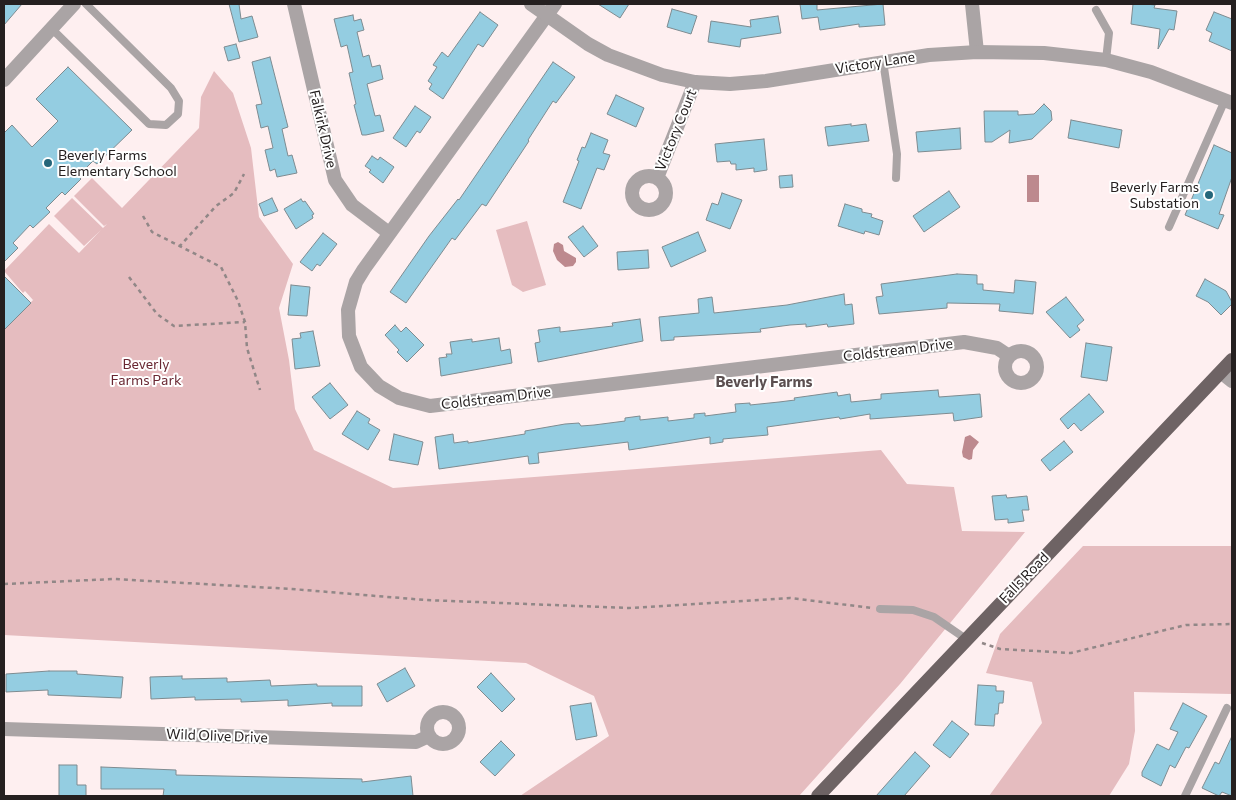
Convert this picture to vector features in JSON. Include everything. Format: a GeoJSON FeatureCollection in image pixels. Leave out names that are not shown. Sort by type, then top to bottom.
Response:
{"type":"FeatureCollection","features":[{"type":"Feature","properties":{"kind":"main road","name":"Falls Road"},"geometry":{"type":"LineString","coordinates":[[818,796],[966,639],[1227,377],[1232,360]]}},
{"type":"Feature","properties":{"kind":"street"},"geometry":{"type":"LineString","coordinates":[[4,80],[74,4]]}},
{"type":"Feature","properties":{"kind":"street","name":"Falkirk Drive"},"geometry":{"type":"LineString","coordinates":[[294,4],[335,180],[352,206],[389,233]]}},
{"type":"Feature","properties":{"kind":"street","name":"Victory Lane"},"geometry":{"type":"LineString","coordinates":[[531,4],[588,44],[622,61],[662,75],[695,82],[730,84],[766,81],[883,62],[977,52],[1044,53],[1106,60],[1151,72],[1229,102]]}},
{"type":"Feature","properties":{"kind":"street","name":"Coldstream Drive"},"geometry":{"type":"LineString","coordinates":[[555,4],[389,233],[356,282],[348,310],[349,336],[362,367],[386,391],[414,403],[430,406],[448,405],[964,342],[997,348],[1009,356]]}},
{"type":"Feature","properties":{"kind":"street"},"geometry":{"type":"LineString","coordinates":[[972,4],[977,52]]}},
{"type":"Feature","properties":{"kind":"street","name":"Victory Court"},"geometry":{"type":"LineString","coordinates":[[657,178],[695,82]]}},
{"type":"Feature","properties":{"kind":"street","name":"Wild Olive Drive"},"geometry":{"type":"LineString","coordinates":[[4,729],[416,742],[429,736]]}},
{"type":"Feature","properties":{"kind":"lane"},"geometry":{"type":"LineString","coordinates":[[52,29],[149,124],[166,125],[178,114],[179,101],[171,88],[86,4]]}},
{"type":"Feature","properties":{"kind":"lane"},"geometry":{"type":"LineString","coordinates":[[1096,10],[1109,33],[1106,60]]}},
{"type":"Feature","properties":{"kind":"lane"},"geometry":{"type":"LineString","coordinates":[[883,62],[897,154],[896,178]]}},
{"type":"Feature","properties":{"kind":"lane"},"geometry":{"type":"LineString","coordinates":[[1169,227],[1229,102]]}},
{"type":"Feature","properties":{"kind":"lane"},"geometry":{"type":"LineString","coordinates":[[880,609],[913,610],[934,617],[966,639]]}},
{"type":"Feature","properties":{"kind":"lane"},"geometry":{"type":"LineString","coordinates":[[1185,796],[1228,708]]}},
{"type":"Feature","properties":{"kind":"path"},"geometry":{"type":"LineString","coordinates":[[179,246],[216,206],[234,193],[244,174]]}},
{"type":"Feature","properties":{"kind":"path"},"geometry":{"type":"LineString","coordinates":[[143,216],[152,232],[179,246],[198,253],[221,267],[238,301],[244,322],[247,348],[260,390]]}},
{"type":"Feature","properties":{"kind":"path"},"geometry":{"type":"LineString","coordinates":[[128,277],[157,314],[174,326],[244,322]]}},
{"type":"Feature","properties":{"kind":"path"},"geometry":{"type":"LineString","coordinates":[[4,584],[114,579],[292,588],[425,600],[629,608],[790,598],[880,609]]}},
{"type":"Feature","properties":{"kind":"path"},"geometry":{"type":"LineString","coordinates":[[966,639],[1000,649],[1071,653],[1186,625],[1232,624]]}},
{"type":"Feature","properties":{"kind":"green space","name":"Beverly Farms Park"},"geometry":{"type":"Polygon","coordinates":[[[214,71],[233,93],[251,148],[259,217],[293,264],[279,308],[289,360],[295,409],[314,450],[393,488],[881,450],[907,484],[954,487],[962,531],[1025,532],[900,684],[799,796],[520,796],[609,736],[594,696],[526,663],[4,635],[4,330],[35,298],[33,300],[25,291],[23,293],[4,271],[49,224],[79,253],[101,230],[84,246],[54,216],[72,198],[103,228],[107,224],[104,226],[74,196],[92,178],[122,208],[199,128],[201,97],[214,71]]]}},
{"type":"Feature","properties":{"kind":"green space"},"geometry":{"type":"Polygon","coordinates":[[[527,221],[546,285],[523,292],[512,285],[496,230],[527,221]]]}},
{"type":"Feature","properties":{"kind":"green space"},"geometry":{"type":"Polygon","coordinates":[[[1083,546],[1232,546],[1232,694],[1134,692],[1135,731],[1129,764],[1109,796],[989,796],[1042,723],[1032,682],[986,673],[1000,634],[1083,546]]]}},
{"type":"Feature","properties":{"kind":"shaded area"},"geometry":{"type":"Polygon","coordinates":[[[1027,175],[1039,175],[1039,202],[1027,202],[1027,175]]]}},
{"type":"Feature","properties":{"kind":"shaded area"},"geometry":{"type":"Polygon","coordinates":[[[558,242],[563,245],[564,251],[576,258],[573,266],[565,267],[557,260],[553,251],[554,244],[558,242]]]}},
{"type":"Feature","properties":{"kind":"shaded area"},"geometry":{"type":"Polygon","coordinates":[[[970,435],[979,442],[973,450],[972,459],[969,460],[963,457],[962,452],[965,437],[970,435]]]}},
{"type":"Feature","properties":{"kind":"building"},"geometry":{"type":"Polygon","coordinates":[[[4,4],[22,4],[4,25],[4,4]]]}},
{"type":"Feature","properties":{"kind":"building"},"geometry":{"type":"Polygon","coordinates":[[[229,4],[239,4],[241,19],[252,16],[258,37],[239,42],[229,4]]]}},
{"type":"Feature","properties":{"kind":"building"},"geometry":{"type":"Polygon","coordinates":[[[598,4],[629,4],[620,18],[598,4]]]}},
{"type":"Feature","properties":{"kind":"building"},"geometry":{"type":"Polygon","coordinates":[[[800,4],[817,4],[817,10],[883,4],[885,25],[859,27],[859,24],[820,30],[818,17],[802,19],[800,4]]]}},
{"type":"Feature","properties":{"kind":"building"},"geometry":{"type":"Polygon","coordinates":[[[1133,4],[1155,5],[1154,8],[1177,11],[1174,30],[1169,29],[1158,49],[1160,29],[1131,24],[1133,4]]]}},
{"type":"Feature","properties":{"kind":"building"},"geometry":{"type":"Polygon","coordinates":[[[672,9],[697,16],[691,34],[667,27],[672,9]]]}},
{"type":"Feature","properties":{"kind":"building"},"geometry":{"type":"Polygon","coordinates":[[[480,12],[498,25],[483,47],[478,44],[443,99],[429,89],[432,84],[428,81],[437,67],[433,65],[442,52],[448,57],[480,12]]]}},
{"type":"Feature","properties":{"kind":"building"},"geometry":{"type":"Polygon","coordinates":[[[1214,12],[1232,19],[1232,51],[1209,41],[1212,33],[1206,30],[1214,12]]]}},
{"type":"Feature","properties":{"kind":"building"},"geometry":{"type":"Polygon","coordinates":[[[353,15],[354,21],[361,19],[364,30],[357,32],[363,57],[369,55],[372,67],[380,65],[383,79],[367,84],[375,116],[380,115],[384,131],[366,135],[362,135],[354,105],[356,104],[349,73],[353,72],[347,45],[341,47],[334,19],[353,15]]]}},
{"type":"Feature","properties":{"kind":"building"},"geometry":{"type":"Polygon","coordinates":[[[778,16],[781,33],[741,39],[740,47],[708,42],[711,21],[751,27],[750,20],[778,16]]]}},
{"type":"Feature","properties":{"kind":"building"},"geometry":{"type":"Polygon","coordinates":[[[236,44],[240,58],[228,61],[224,47],[236,44]]]}},
{"type":"Feature","properties":{"kind":"building"},"geometry":{"type":"Polygon","coordinates":[[[270,57],[288,127],[282,129],[288,156],[292,155],[297,173],[277,177],[275,169],[270,171],[265,150],[273,148],[268,126],[261,128],[256,105],[262,104],[252,62],[270,57]]]}},
{"type":"Feature","properties":{"kind":"building"},"geometry":{"type":"Polygon","coordinates":[[[553,62],[575,77],[556,103],[553,101],[486,206],[482,204],[455,240],[452,238],[406,303],[390,292],[429,236],[459,200],[553,62]]]}},
{"type":"Feature","properties":{"kind":"building","name":"Beverly Farms Elementary School"},"geometry":{"type":"Polygon","coordinates":[[[68,67],[132,130],[97,164],[93,161],[78,176],[81,179],[65,195],[62,192],[46,208],[50,212],[33,228],[30,225],[13,243],[18,248],[4,262],[4,133],[12,125],[32,147],[58,121],[36,99],[68,67]]]}},
{"type":"Feature","properties":{"kind":"building"},"geometry":{"type":"Polygon","coordinates":[[[616,95],[644,108],[636,127],[607,114],[616,95]]]}},
{"type":"Feature","properties":{"kind":"building"},"geometry":{"type":"Polygon","coordinates":[[[1044,104],[1051,111],[1052,120],[1032,139],[1009,143],[1010,130],[992,142],[985,142],[984,111],[1018,111],[1018,115],[1034,114],[1044,104]]]}},
{"type":"Feature","properties":{"kind":"building"},"geometry":{"type":"Polygon","coordinates":[[[415,106],[431,117],[420,133],[417,131],[406,147],[393,138],[415,106]]]}},
{"type":"Feature","properties":{"kind":"building"},"geometry":{"type":"Polygon","coordinates":[[[1071,120],[1122,130],[1119,148],[1068,138],[1071,120]]]}},
{"type":"Feature","properties":{"kind":"building"},"geometry":{"type":"Polygon","coordinates":[[[851,124],[851,126],[866,124],[869,141],[828,146],[825,127],[851,124]]]}},
{"type":"Feature","properties":{"kind":"building"},"geometry":{"type":"Polygon","coordinates":[[[960,128],[961,149],[918,152],[916,132],[960,128]]]}},
{"type":"Feature","properties":{"kind":"building"},"geometry":{"type":"Polygon","coordinates":[[[591,133],[608,140],[603,153],[610,155],[604,170],[597,168],[581,209],[563,202],[579,161],[577,160],[582,147],[585,148],[591,133]]]}},
{"type":"Feature","properties":{"kind":"building"},"geometry":{"type":"Polygon","coordinates":[[[764,139],[767,170],[754,172],[754,168],[736,170],[736,164],[731,164],[730,161],[717,162],[715,144],[764,139]]]}},
{"type":"Feature","properties":{"kind":"building","name":"Beverly Farms Substation"},"geometry":{"type":"Polygon","coordinates":[[[1214,145],[1232,153],[1232,177],[1219,214],[1224,215],[1218,229],[1185,215],[1214,145]]]}},
{"type":"Feature","properties":{"kind":"building"},"geometry":{"type":"Polygon","coordinates":[[[372,156],[378,160],[380,157],[394,167],[383,183],[369,172],[371,170],[365,166],[372,156]]]}},
{"type":"Feature","properties":{"kind":"building"},"geometry":{"type":"Polygon","coordinates":[[[792,175],[793,187],[780,188],[779,176],[792,175]]]}},
{"type":"Feature","properties":{"kind":"building"},"geometry":{"type":"Polygon","coordinates":[[[949,191],[960,207],[924,232],[913,216],[949,191]]]}},
{"type":"Feature","properties":{"kind":"building"},"geometry":{"type":"Polygon","coordinates":[[[722,193],[742,200],[730,229],[706,220],[712,203],[718,205],[722,193]]]}},
{"type":"Feature","properties":{"kind":"building"},"geometry":{"type":"Polygon","coordinates":[[[272,198],[278,211],[264,216],[259,204],[272,198]]]}},
{"type":"Feature","properties":{"kind":"building"},"geometry":{"type":"Polygon","coordinates":[[[301,199],[303,202],[305,201],[314,214],[312,215],[313,218],[296,229],[284,209],[301,199]]]}},
{"type":"Feature","properties":{"kind":"building"},"geometry":{"type":"Polygon","coordinates":[[[845,204],[862,209],[862,212],[872,214],[871,217],[883,221],[879,235],[865,231],[864,234],[838,226],[845,204]]]}},
{"type":"Feature","properties":{"kind":"building"},"geometry":{"type":"Polygon","coordinates":[[[583,226],[598,246],[584,257],[568,237],[583,226]]]}},
{"type":"Feature","properties":{"kind":"building"},"geometry":{"type":"Polygon","coordinates":[[[698,232],[706,251],[671,267],[662,247],[698,232]]]}},
{"type":"Feature","properties":{"kind":"building"},"geometry":{"type":"Polygon","coordinates":[[[323,233],[337,244],[320,266],[317,264],[312,271],[300,262],[323,233]]]}},
{"type":"Feature","properties":{"kind":"building"},"geometry":{"type":"Polygon","coordinates":[[[648,250],[649,268],[618,270],[617,252],[648,250]]]}},
{"type":"Feature","properties":{"kind":"building"},"geometry":{"type":"Polygon","coordinates":[[[957,274],[977,275],[977,284],[983,284],[983,290],[1014,293],[1015,280],[1036,282],[1033,314],[999,311],[1000,304],[947,303],[947,308],[879,314],[876,297],[883,296],[881,284],[957,274]]]}},
{"type":"Feature","properties":{"kind":"building"},"geometry":{"type":"Polygon","coordinates":[[[4,276],[31,303],[4,330],[4,276]]]}},
{"type":"Feature","properties":{"kind":"building"},"geometry":{"type":"Polygon","coordinates":[[[1205,279],[1226,291],[1232,302],[1221,315],[1208,302],[1196,296],[1205,279]]]}},
{"type":"Feature","properties":{"kind":"building"},"geometry":{"type":"Polygon","coordinates":[[[291,285],[310,287],[307,316],[288,315],[291,285]]]}},
{"type":"Feature","properties":{"kind":"building"},"geometry":{"type":"Polygon","coordinates":[[[844,294],[845,305],[852,304],[854,324],[828,327],[827,324],[806,327],[806,324],[790,325],[760,329],[761,332],[674,337],[674,340],[661,341],[659,317],[699,313],[698,299],[712,297],[714,313],[787,305],[844,294]]]}},
{"type":"Feature","properties":{"kind":"building"},"geometry":{"type":"Polygon","coordinates":[[[1066,297],[1084,320],[1077,326],[1080,330],[1070,338],[1046,312],[1066,297]]]}},
{"type":"Feature","properties":{"kind":"building"},"geometry":{"type":"Polygon","coordinates":[[[640,319],[643,341],[538,362],[535,343],[540,342],[538,330],[560,327],[560,332],[613,326],[612,323],[640,319]]]}},
{"type":"Feature","properties":{"kind":"building"},"geometry":{"type":"Polygon","coordinates":[[[395,325],[401,332],[406,327],[424,345],[407,362],[385,335],[395,325]]]}},
{"type":"Feature","properties":{"kind":"building"},"geometry":{"type":"Polygon","coordinates":[[[313,331],[320,366],[295,369],[292,339],[301,338],[300,333],[313,331]]]}},
{"type":"Feature","properties":{"kind":"building"},"geometry":{"type":"Polygon","coordinates":[[[499,338],[501,351],[510,349],[512,363],[441,376],[439,358],[447,357],[446,354],[452,354],[450,342],[472,339],[472,342],[499,338]]]}},
{"type":"Feature","properties":{"kind":"building"},"geometry":{"type":"Polygon","coordinates":[[[1086,343],[1112,347],[1107,381],[1081,377],[1086,343]]]}},
{"type":"Feature","properties":{"kind":"building"},"geometry":{"type":"Polygon","coordinates":[[[330,383],[348,405],[330,419],[312,397],[330,383]]]}},
{"type":"Feature","properties":{"kind":"building"},"geometry":{"type":"Polygon","coordinates":[[[938,390],[939,397],[980,394],[982,417],[954,421],[953,413],[870,419],[870,414],[767,427],[768,435],[723,439],[723,442],[710,444],[710,437],[629,450],[628,442],[538,453],[539,463],[529,464],[528,456],[439,469],[435,437],[453,434],[454,443],[468,441],[468,443],[525,434],[525,431],[565,424],[594,425],[625,421],[625,418],[640,416],[640,420],[668,417],[668,421],[694,418],[694,414],[705,413],[705,416],[736,412],[735,404],[750,403],[750,405],[779,402],[837,392],[838,396],[850,394],[851,402],[881,399],[881,394],[938,390]]]}},
{"type":"Feature","properties":{"kind":"building"},"geometry":{"type":"Polygon","coordinates":[[[1089,394],[1104,412],[1081,431],[1074,423],[1068,429],[1060,419],[1089,394]]]}},
{"type":"Feature","properties":{"kind":"building"},"geometry":{"type":"Polygon","coordinates":[[[357,411],[370,419],[368,423],[380,430],[368,450],[342,434],[357,411]]]}},
{"type":"Feature","properties":{"kind":"building"},"geometry":{"type":"Polygon","coordinates":[[[394,434],[423,442],[418,465],[389,460],[394,434]]]}},
{"type":"Feature","properties":{"kind":"building"},"geometry":{"type":"Polygon","coordinates":[[[1064,441],[1073,452],[1050,471],[1041,460],[1064,441]]]}},
{"type":"Feature","properties":{"kind":"building"},"geometry":{"type":"Polygon","coordinates":[[[1006,495],[1007,498],[1027,496],[1029,510],[1022,510],[1024,521],[1008,523],[1008,519],[995,520],[992,496],[1006,495]]]}},
{"type":"Feature","properties":{"kind":"building"},"geometry":{"type":"Polygon","coordinates":[[[405,668],[415,686],[387,702],[377,684],[405,668]]]}},
{"type":"Feature","properties":{"kind":"building"},"geometry":{"type":"Polygon","coordinates":[[[77,671],[77,674],[123,677],[121,698],[48,695],[48,690],[6,692],[6,674],[77,671]]]}},
{"type":"Feature","properties":{"kind":"building"},"geometry":{"type":"Polygon","coordinates":[[[491,673],[515,699],[502,712],[477,687],[491,673]]]}},
{"type":"Feature","properties":{"kind":"building"},"geometry":{"type":"Polygon","coordinates":[[[182,676],[182,679],[227,678],[227,682],[270,680],[271,686],[317,684],[317,686],[362,686],[362,706],[332,706],[332,703],[288,706],[288,700],[241,702],[241,699],[195,700],[195,697],[151,699],[150,677],[182,676]]]}},
{"type":"Feature","properties":{"kind":"building"},"geometry":{"type":"Polygon","coordinates":[[[978,685],[996,686],[996,691],[1004,691],[1003,703],[999,703],[998,714],[995,714],[994,726],[975,725],[978,685]]]}},
{"type":"Feature","properties":{"kind":"building"},"geometry":{"type":"Polygon","coordinates":[[[591,703],[597,736],[576,740],[570,706],[591,703]]]}},
{"type":"Feature","properties":{"kind":"building"},"geometry":{"type":"Polygon","coordinates":[[[1183,703],[1207,716],[1189,748],[1186,747],[1175,768],[1170,765],[1161,786],[1142,776],[1142,772],[1157,744],[1169,750],[1178,732],[1170,729],[1183,703]]]}},
{"type":"Feature","properties":{"kind":"building"},"geometry":{"type":"Polygon","coordinates":[[[952,721],[969,734],[950,758],[933,745],[952,721]]]}},
{"type":"Feature","properties":{"kind":"building"},"geometry":{"type":"Polygon","coordinates":[[[1232,736],[1232,796],[1222,792],[1219,796],[1202,788],[1215,762],[1219,764],[1232,736]]]}},
{"type":"Feature","properties":{"kind":"building"},"geometry":{"type":"Polygon","coordinates":[[[501,741],[515,755],[495,776],[480,762],[501,741]]]}},
{"type":"Feature","properties":{"kind":"building"},"geometry":{"type":"Polygon","coordinates":[[[915,752],[930,766],[904,796],[876,796],[915,752]]]}},
{"type":"Feature","properties":{"kind":"building"},"geometry":{"type":"Polygon","coordinates":[[[59,765],[77,765],[77,785],[86,785],[86,796],[59,796],[59,765]]]}},
{"type":"Feature","properties":{"kind":"building"},"geometry":{"type":"Polygon","coordinates":[[[101,767],[176,770],[176,775],[362,779],[362,782],[411,776],[413,796],[163,796],[164,789],[101,789],[101,767]]]}},
{"type":"Feature","properties":{"kind":"place","name":"Beverly Farms Elementary School"},"geometry":{"type":"Point","coordinates":[48,163]}},
{"type":"Feature","properties":{"kind":"place","name":"Beverly Farms Substation"},"geometry":{"type":"Point","coordinates":[1209,195]}},
{"type":"Feature","properties":{"kind":"district","name":"Beverly Farms"},"geometry":{"type":"Point","coordinates":[764,382]}}]}
